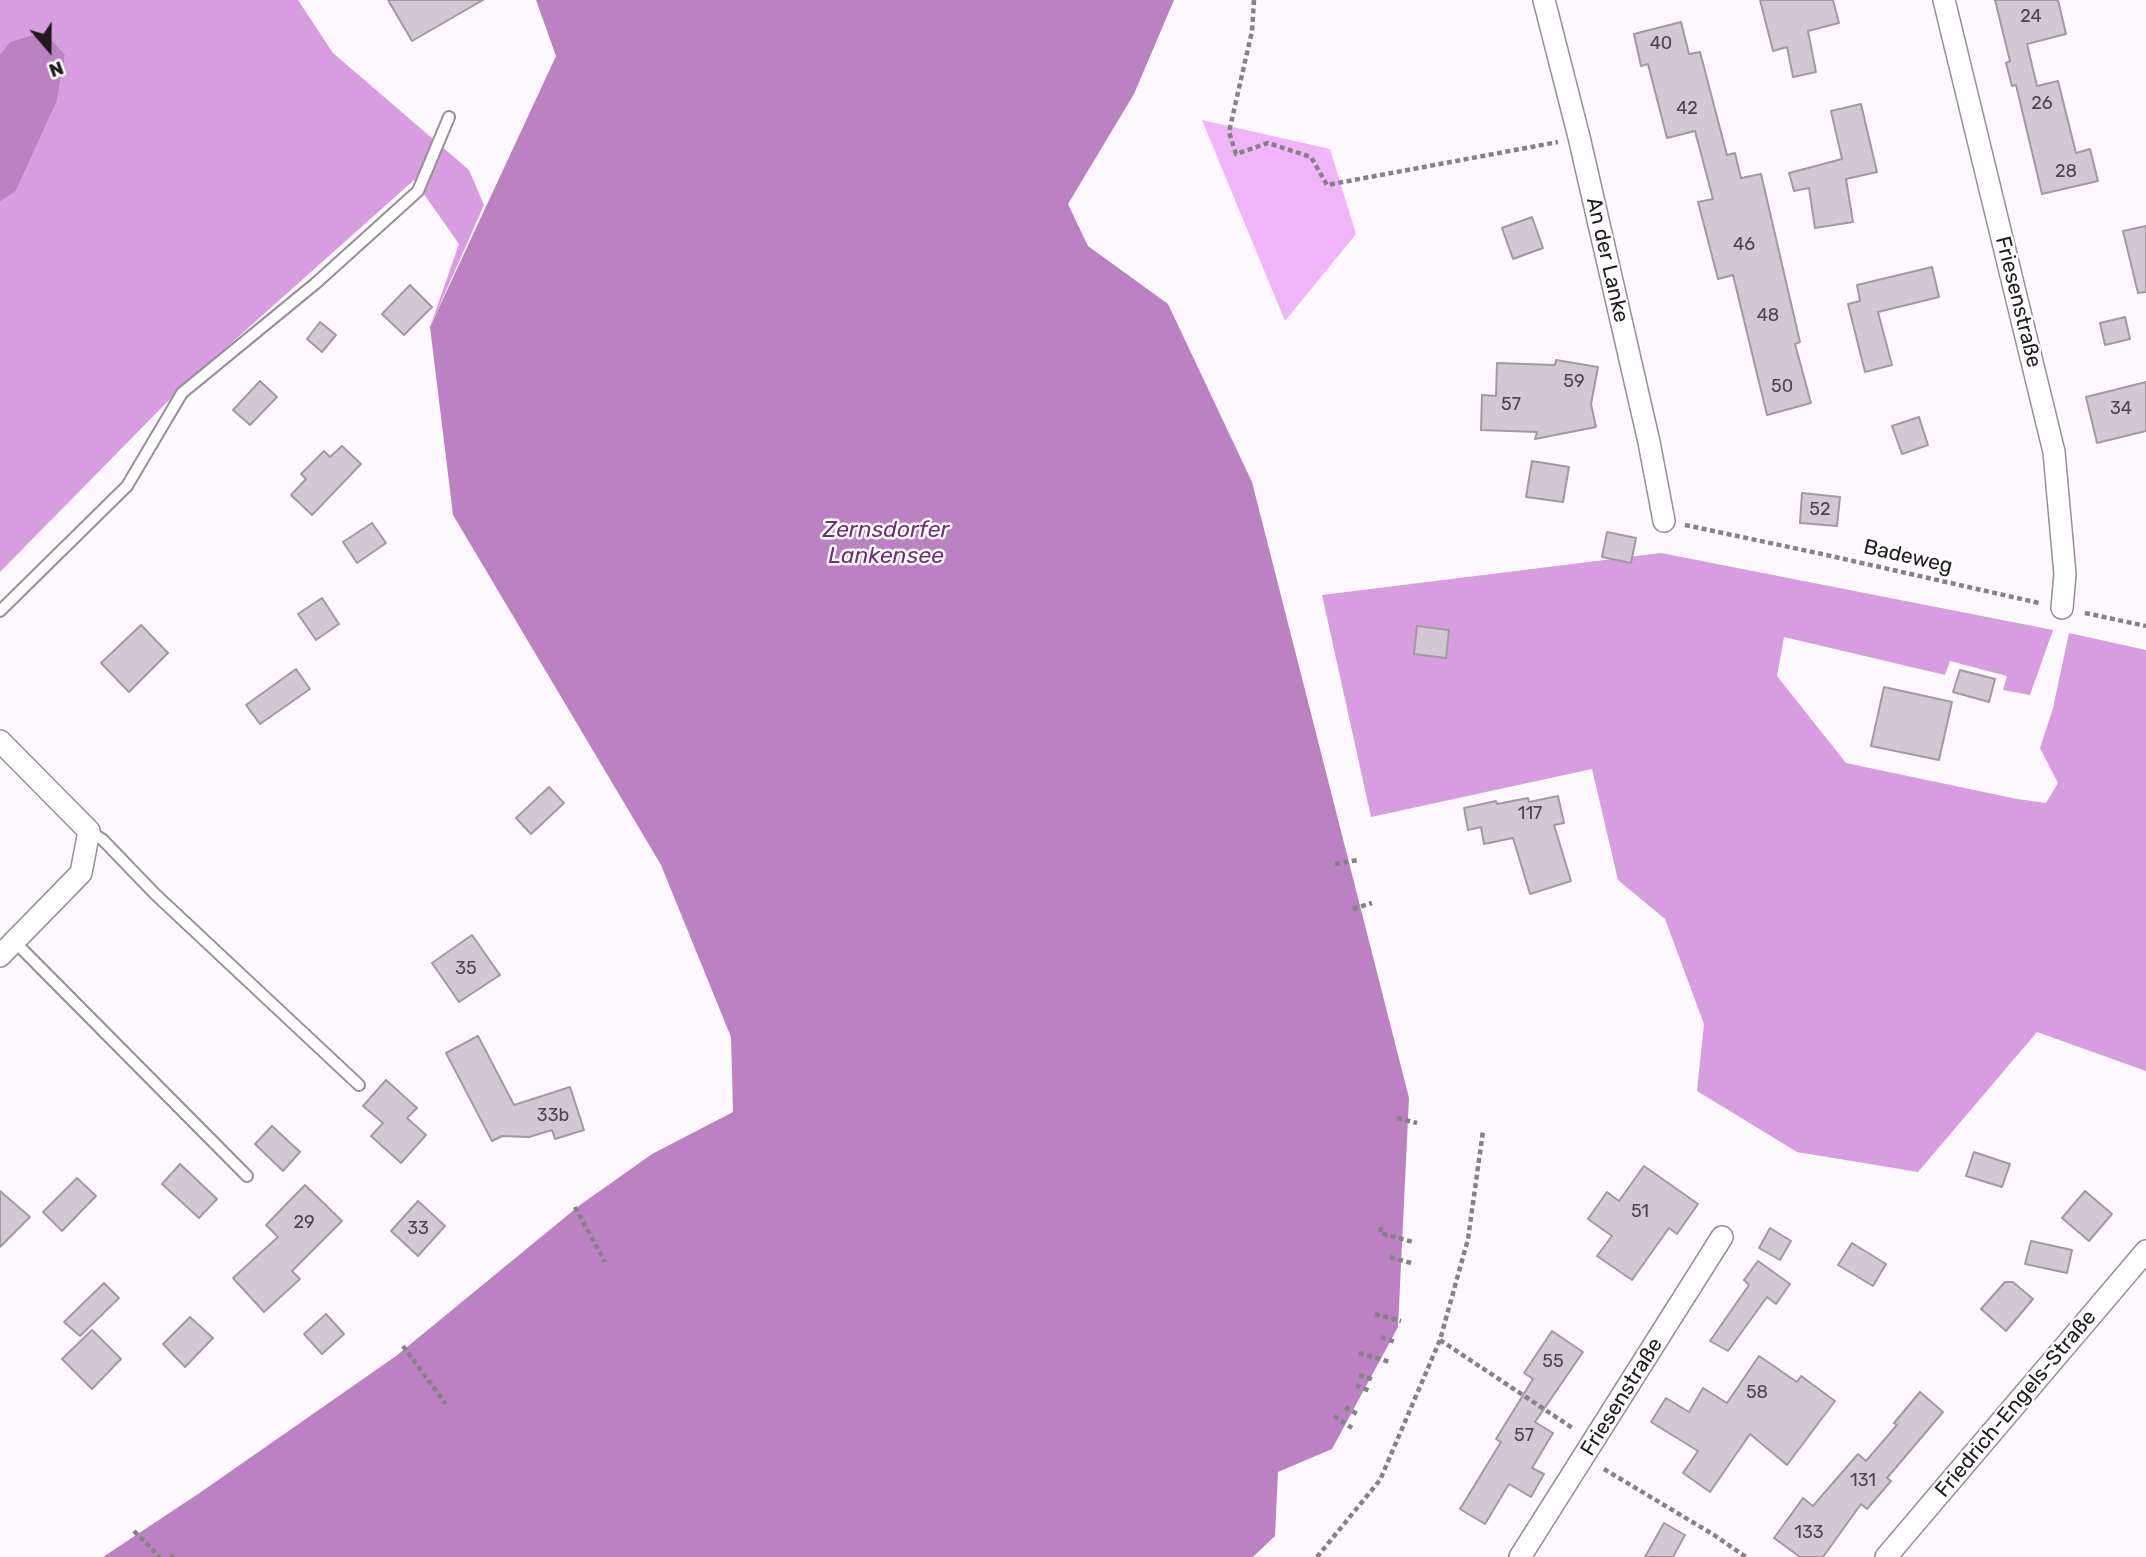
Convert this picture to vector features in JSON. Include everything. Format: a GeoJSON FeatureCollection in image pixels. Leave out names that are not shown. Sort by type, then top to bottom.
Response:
{"type":"FeatureCollection","features":[{"type":"Feature","properties":{"kind":"street","name":"An der Lanke"},"geometry":{"type":"LineString","coordinates":[[1544,0],[1579,137],[1649,442],[1664,521]]}},
{"type":"Feature","properties":{"kind":"street","name":"Friesenstraße"},"geometry":{"type":"LineString","coordinates":[[1944,0],[2054,452],[2065,574],[2062,608]]}},
{"type":"Feature","properties":{"kind":"street"},"geometry":{"type":"LineString","coordinates":[[0,741],[89,831],[81,873],[7,949]]}},
{"type":"Feature","properties":{"kind":"street","name":"Friesenstraße"},"geometry":{"type":"LineString","coordinates":[[1520,1557],[1722,1237]]}},
{"type":"Feature","properties":{"kind":"street","name":"Friedrich-Engels-Straße"},"geometry":{"type":"LineString","coordinates":[[1886,1557],[2146,1251]]}},
{"type":"Feature","properties":{"kind":"lane"},"geometry":{"type":"LineString","coordinates":[[0,611],[127,486],[182,393],[316,283],[418,191],[449,117]]}},
{"type":"Feature","properties":{"kind":"lane"},"geometry":{"type":"LineString","coordinates":[[89,831],[103,840],[155,894],[359,1085]]}},
{"type":"Feature","properties":{"kind":"lane"},"geometry":{"type":"LineString","coordinates":[[7,949],[247,1176]]}},
{"type":"Feature","properties":{"kind":"path"},"geometry":{"type":"LineString","coordinates":[[1254,0],[1252,31],[1229,132],[1236,154],[1268,143],[1311,157],[1327,185],[1579,137]]}},
{"type":"Feature","properties":{"kind":"path","name":"Badeweg"},"geometry":{"type":"LineString","coordinates":[[1664,521],[2146,625]]}},
{"type":"Feature","properties":{"kind":"path"},"geometry":{"type":"LineString","coordinates":[[1335,864],[1358,860]]}},
{"type":"Feature","properties":{"kind":"path"},"geometry":{"type":"LineString","coordinates":[[1353,909],[1372,903]]}},
{"type":"Feature","properties":{"kind":"path"},"geometry":{"type":"LineString","coordinates":[[1397,1118],[1417,1123]]}},
{"type":"Feature","properties":{"kind":"path"},"geometry":{"type":"LineString","coordinates":[[1317,1557],[1380,1480],[1440,1340],[1468,1239],[1483,1131]]}},
{"type":"Feature","properties":{"kind":"path"},"geometry":{"type":"LineString","coordinates":[[575,1207],[605,1262]]}},
{"type":"Feature","properties":{"kind":"path"},"geometry":{"type":"LineString","coordinates":[[1381,1227],[1380,1233],[1413,1242]]}},
{"type":"Feature","properties":{"kind":"path"},"geometry":{"type":"LineString","coordinates":[[1391,1257],[1410,1263]]}},
{"type":"Feature","properties":{"kind":"path"},"geometry":{"type":"LineString","coordinates":[[1375,1314],[1401,1321]]}},
{"type":"Feature","properties":{"kind":"path"},"geometry":{"type":"LineString","coordinates":[[1381,1337],[1395,1342]]}},
{"type":"Feature","properties":{"kind":"path"},"geometry":{"type":"LineString","coordinates":[[1440,1340],[1589,1449],[1746,1557]]}},
{"type":"Feature","properties":{"kind":"path"},"geometry":{"type":"LineString","coordinates":[[403,1346],[446,1404]]}},
{"type":"Feature","properties":{"kind":"path"},"geometry":{"type":"LineString","coordinates":[[1359,1353],[1390,1362]]}},
{"type":"Feature","properties":{"kind":"path"},"geometry":{"type":"LineString","coordinates":[[1359,1375],[1375,1380]]}},
{"type":"Feature","properties":{"kind":"path"},"geometry":{"type":"LineString","coordinates":[[1356,1385],[1370,1391]]}},
{"type":"Feature","properties":{"kind":"path"},"geometry":{"type":"LineString","coordinates":[[1345,1407],[1359,1415]]}},
{"type":"Feature","properties":{"kind":"path"},"geometry":{"type":"LineString","coordinates":[[1334,1416],[1352,1428]]}},
{"type":"Feature","properties":{"kind":"path"},"geometry":{"type":"LineString","coordinates":[[134,1531],[160,1557]]}},
{"type":"Feature","properties":{"kind":"shaded area"},"geometry":{"type":"Polygon","coordinates":[[[0,0],[298,0],[333,53],[469,170],[484,205],[430,327],[459,244],[414,180],[181,388],[0,572],[0,202],[16,191],[57,101],[65,55],[10,42],[0,54],[0,0]]]}},
{"type":"Feature","properties":{"kind":"shaded area"},"geometry":{"type":"Polygon","coordinates":[[[1202,120],[1330,149],[1356,234],[1285,321],[1202,120]]]}},
{"type":"Feature","properties":{"kind":"shaded area"},"geometry":{"type":"Polygon","coordinates":[[[1661,553],[2053,630],[2030,695],[2003,690],[2007,676],[1950,661],[1945,675],[1784,637],[1777,676],[1846,763],[2017,799],[2046,803],[2058,783],[2040,748],[2053,708],[2069,633],[2146,650],[2146,1071],[2037,1032],[1918,1172],[1797,1152],[1697,1091],[1704,1024],[1665,919],[1618,880],[1592,769],[1371,817],[1322,595],[1661,553]]]}},
{"type":"Feature","properties":{"kind":"water","name":"Zernsdorfer Lankensee"},"geometry":{"type":"Polygon","coordinates":[[[536,0],[1174,0],[1134,94],[1068,204],[1088,246],[1168,304],[1252,482],[1409,1098],[1398,1327],[1332,1449],[1278,1472],[1275,1536],[1253,1557],[103,1557],[396,1356],[580,1205],[652,1154],[733,1112],[731,1037],[661,865],[453,515],[430,327],[556,56],[536,0]]]}},
{"type":"Feature","properties":{"kind":"water"},"geometry":{"type":"Polygon","coordinates":[[[44,32],[65,55],[57,101],[16,191],[0,202],[0,54],[10,42],[44,32]]]}},
{"type":"Feature","properties":{"kind":"building"},"geometry":{"type":"Polygon","coordinates":[[[388,0],[483,0],[412,41],[388,0]]]}},
{"type":"Feature","properties":{"kind":"building"},"geometry":{"type":"Polygon","coordinates":[[[1760,0],[1833,0],[1839,23],[1808,31],[1816,72],[1793,77],[1787,47],[1773,51],[1760,0]]]}},
{"type":"Feature","properties":{"kind":"building"},"geometry":{"type":"Polygon","coordinates":[[[1995,0],[2058,0],[2066,34],[2027,44],[2037,86],[2058,81],[2076,153],[2090,149],[2098,181],[2042,194],[2016,85],[2012,86],[2006,63],[2010,61],[1995,0]]]}},
{"type":"Feature","properties":{"kind":"building"},"geometry":{"type":"Polygon","coordinates":[[[1681,22],[1689,54],[1700,52],[1727,155],[1735,153],[1741,178],[1761,174],[1800,342],[1795,344],[1811,403],[1767,415],[1733,275],[1718,279],[1698,202],[1713,199],[1695,131],[1667,138],[1648,64],[1641,66],[1634,34],[1681,22]]]}},
{"type":"Feature","properties":{"kind":"building"},"geometry":{"type":"Polygon","coordinates":[[[1861,104],[1877,172],[1846,179],[1853,222],[1815,228],[1809,188],[1794,191],[1789,173],[1842,159],[1831,111],[1861,104]]]}},
{"type":"Feature","properties":{"kind":"building"},"geometry":{"type":"Polygon","coordinates":[[[1532,217],[1543,248],[1513,259],[1502,228],[1532,217]]]}},
{"type":"Feature","properties":{"kind":"building"},"geometry":{"type":"Polygon","coordinates":[[[2146,226],[2146,292],[2138,293],[2123,231],[2146,226]]]}},
{"type":"Feature","properties":{"kind":"building"},"geometry":{"type":"Polygon","coordinates":[[[1932,267],[1939,297],[1878,312],[1892,365],[1865,372],[1848,304],[1860,301],[1857,285],[1932,267]]]}},
{"type":"Feature","properties":{"kind":"building"},"geometry":{"type":"Polygon","coordinates":[[[410,285],[432,307],[404,335],[382,314],[410,285]]]}},
{"type":"Feature","properties":{"kind":"building"},"geometry":{"type":"Polygon","coordinates":[[[2125,317],[2130,339],[2105,345],[2100,323],[2125,317]]]}},
{"type":"Feature","properties":{"kind":"building"},"geometry":{"type":"Polygon","coordinates":[[[320,322],[336,335],[322,352],[307,339],[320,322]]]}},
{"type":"Feature","properties":{"kind":"building"},"geometry":{"type":"Polygon","coordinates":[[[1556,360],[1598,367],[1591,404],[1596,427],[1535,439],[1537,432],[1481,430],[1482,395],[1496,396],[1497,363],[1555,365],[1556,360]]]}},
{"type":"Feature","properties":{"kind":"building"},"geometry":{"type":"Polygon","coordinates":[[[260,381],[277,397],[250,425],[233,410],[260,381]]]}},
{"type":"Feature","properties":{"kind":"building"},"geometry":{"type":"Polygon","coordinates":[[[2146,382],[2146,431],[2097,443],[2086,397],[2146,382]]]}},
{"type":"Feature","properties":{"kind":"building"},"geometry":{"type":"Polygon","coordinates":[[[1919,417],[1928,445],[1902,454],[1892,426],[1919,417]]]}},
{"type":"Feature","properties":{"kind":"building"},"geometry":{"type":"Polygon","coordinates":[[[342,446],[361,464],[312,515],[291,495],[306,479],[301,474],[324,451],[330,457],[342,446]]]}},
{"type":"Feature","properties":{"kind":"building"},"geometry":{"type":"Polygon","coordinates":[[[1532,461],[1569,467],[1563,502],[1526,497],[1532,461]]]}},
{"type":"Feature","properties":{"kind":"building"},"geometry":{"type":"Polygon","coordinates":[[[1802,493],[1840,497],[1837,526],[1800,523],[1802,493]]]}},
{"type":"Feature","properties":{"kind":"building"},"geometry":{"type":"Polygon","coordinates":[[[372,523],[386,543],[357,563],[343,542],[372,523]]]}},
{"type":"Feature","properties":{"kind":"building"},"geometry":{"type":"Polygon","coordinates":[[[1607,532],[1636,538],[1631,563],[1602,557],[1607,532]]]}},
{"type":"Feature","properties":{"kind":"building"},"geometry":{"type":"Polygon","coordinates":[[[322,598],[339,624],[316,640],[298,614],[322,598]]]}},
{"type":"Feature","properties":{"kind":"building"},"geometry":{"type":"Polygon","coordinates":[[[141,625],[168,653],[129,692],[101,663],[141,625]]]}},
{"type":"Feature","properties":{"kind":"building"},"geometry":{"type":"Polygon","coordinates":[[[1417,626],[1449,630],[1446,658],[1414,654],[1417,626]]]}},
{"type":"Feature","properties":{"kind":"building"},"geometry":{"type":"Polygon","coordinates":[[[296,669],[310,689],[260,724],[246,705],[296,669]]]}},
{"type":"Feature","properties":{"kind":"building"},"geometry":{"type":"Polygon","coordinates":[[[1960,670],[1995,679],[1989,702],[1953,692],[1960,670]]]}},
{"type":"Feature","properties":{"kind":"building"},"geometry":{"type":"Polygon","coordinates":[[[1884,687],[1952,702],[1939,760],[1871,746],[1884,687]]]}},
{"type":"Feature","properties":{"kind":"building"},"geometry":{"type":"Polygon","coordinates":[[[549,787],[564,803],[531,834],[516,818],[549,787]]]}},
{"type":"Feature","properties":{"kind":"building"},"geometry":{"type":"Polygon","coordinates":[[[1558,796],[1564,823],[1554,825],[1571,881],[1530,894],[1513,838],[1484,844],[1481,827],[1468,830],[1464,808],[1496,801],[1497,804],[1528,798],[1529,802],[1558,796]]]}},
{"type":"Feature","properties":{"kind":"building"},"geometry":{"type":"Polygon","coordinates":[[[472,935],[500,975],[459,1002],[432,963],[472,935]]]}},
{"type":"Feature","properties":{"kind":"building"},"geometry":{"type":"Polygon","coordinates":[[[478,1036],[514,1105],[570,1087],[584,1130],[555,1139],[552,1130],[529,1137],[502,1136],[492,1141],[446,1053],[478,1036]]]}},
{"type":"Feature","properties":{"kind":"building"},"geometry":{"type":"Polygon","coordinates":[[[386,1080],[417,1108],[407,1118],[426,1135],[401,1163],[371,1136],[383,1123],[363,1106],[386,1080]]]}},
{"type":"Feature","properties":{"kind":"building"},"geometry":{"type":"Polygon","coordinates":[[[272,1126],[300,1152],[283,1171],[255,1144],[272,1126]]]}},
{"type":"Feature","properties":{"kind":"building"},"geometry":{"type":"Polygon","coordinates":[[[1974,1152],[2010,1164],[2002,1187],[1966,1176],[1974,1152]]]}},
{"type":"Feature","properties":{"kind":"building"},"geometry":{"type":"Polygon","coordinates":[[[180,1164],[217,1199],[199,1218],[162,1184],[180,1164]]]}},
{"type":"Feature","properties":{"kind":"building"},"geometry":{"type":"Polygon","coordinates":[[[1644,1166],[1698,1204],[1677,1234],[1669,1228],[1632,1280],[1597,1256],[1612,1236],[1588,1219],[1607,1192],[1619,1201],[1644,1166]]]}},
{"type":"Feature","properties":{"kind":"building"},"geometry":{"type":"Polygon","coordinates":[[[77,1178],[96,1196],[62,1231],[43,1212],[77,1178]]]}},
{"type":"Feature","properties":{"kind":"building"},"geometry":{"type":"Polygon","coordinates":[[[305,1185],[342,1221],[292,1271],[300,1279],[264,1312],[233,1278],[278,1237],[266,1225],[305,1185]]]}},
{"type":"Feature","properties":{"kind":"building"},"geometry":{"type":"Polygon","coordinates":[[[0,1191],[30,1217],[0,1247],[0,1191]]]}},
{"type":"Feature","properties":{"kind":"building"},"geometry":{"type":"Polygon","coordinates":[[[2085,1191],[2112,1214],[2089,1241],[2062,1218],[2085,1191]]]}},
{"type":"Feature","properties":{"kind":"building"},"geometry":{"type":"Polygon","coordinates":[[[418,1201],[445,1226],[418,1256],[391,1231],[418,1201]]]}},
{"type":"Feature","properties":{"kind":"building"},"geometry":{"type":"Polygon","coordinates":[[[1770,1228],[1791,1241],[1780,1260],[1759,1248],[1770,1228]]]}},
{"type":"Feature","properties":{"kind":"building"},"geometry":{"type":"Polygon","coordinates":[[[2031,1241],[2072,1250],[2067,1273],[2025,1264],[2031,1241]]]}},
{"type":"Feature","properties":{"kind":"building"},"geometry":{"type":"Polygon","coordinates":[[[1852,1243],[1886,1264],[1873,1286],[1838,1265],[1852,1243]]]}},
{"type":"Feature","properties":{"kind":"building"},"geometry":{"type":"Polygon","coordinates":[[[1758,1261],[1790,1284],[1776,1304],[1767,1297],[1728,1351],[1710,1341],[1749,1285],[1744,1280],[1758,1261]]]}},
{"type":"Feature","properties":{"kind":"building"},"geometry":{"type":"Polygon","coordinates":[[[2005,1282],[2013,1282],[2033,1299],[2006,1331],[1981,1309],[2005,1282]]]}},
{"type":"Feature","properties":{"kind":"building"},"geometry":{"type":"Polygon","coordinates":[[[104,1283],[119,1298],[80,1336],[64,1322],[104,1283]]]}},
{"type":"Feature","properties":{"kind":"building"},"geometry":{"type":"Polygon","coordinates":[[[326,1314],[344,1334],[322,1354],[304,1334],[326,1314]]]}},
{"type":"Feature","properties":{"kind":"building"},"geometry":{"type":"Polygon","coordinates":[[[190,1317],[213,1338],[185,1367],[163,1344],[190,1317]]]}},
{"type":"Feature","properties":{"kind":"building"},"geometry":{"type":"Polygon","coordinates":[[[92,1330],[121,1359],[92,1389],[62,1359],[92,1330]]]}},
{"type":"Feature","properties":{"kind":"building"},"geometry":{"type":"Polygon","coordinates":[[[1552,1331],[1583,1352],[1535,1422],[1553,1433],[1532,1468],[1544,1474],[1531,1497],[1509,1484],[1485,1524],[1460,1509],[1501,1442],[1496,1439],[1533,1379],[1524,1373],[1552,1331]]]}},
{"type":"Feature","properties":{"kind":"building"},"geometry":{"type":"Polygon","coordinates":[[[1759,1356],[1797,1382],[1801,1376],[1835,1401],[1787,1465],[1750,1434],[1710,1492],[1683,1473],[1698,1451],[1651,1422],[1666,1398],[1689,1412],[1703,1388],[1727,1403],[1759,1356]]]}},
{"type":"Feature","properties":{"kind":"building"},"geometry":{"type":"Polygon","coordinates":[[[1920,1392],[1943,1412],[1887,1478],[1891,1481],[1867,1509],[1861,1504],[1823,1557],[1800,1557],[1774,1538],[1803,1498],[1813,1506],[1858,1454],[1866,1461],[1897,1425],[1894,1423],[1920,1392]]]}},
{"type":"Feature","properties":{"kind":"building"},"geometry":{"type":"Polygon","coordinates":[[[1664,1523],[1685,1535],[1673,1557],[1645,1557],[1664,1523]]]}}]}
